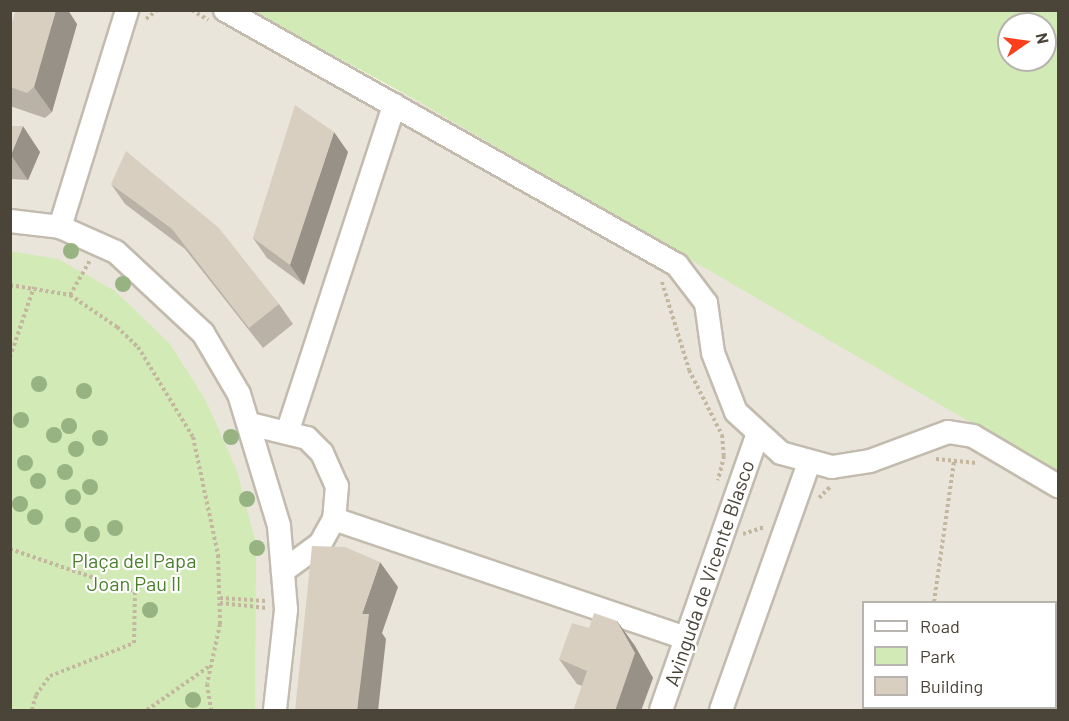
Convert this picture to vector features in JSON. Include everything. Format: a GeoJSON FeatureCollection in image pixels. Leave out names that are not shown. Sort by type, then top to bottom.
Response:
{"type":"FeatureCollection","features":[{"type":"Feature","properties":{"kind":"street"},"geometry":{"type":"LineString","coordinates":[[60,227],[127,10]]}},
{"type":"Feature","properties":{"kind":"street"},"geometry":{"type":"LineString","coordinates":[[219,16],[394,105],[677,266],[706,303],[722,386],[757,436],[809,463],[832,467],[870,460],[948,432],[973,436],[1059,486]]}},
{"type":"Feature","properties":{"kind":"street"},"geometry":{"type":"LineString","coordinates":[[288,430],[394,105]]}},
{"type":"Feature","properties":{"kind":"street"},"geometry":{"type":"LineString","coordinates":[[10,221],[60,227],[100,245],[157,286],[203,333],[239,394],[250,424],[279,526],[286,610],[275,711]]}},
{"type":"Feature","properties":{"kind":"street"},"geometry":{"type":"LineString","coordinates":[[250,424],[288,430],[322,453],[337,486],[334,519],[320,544],[283,571]]}},
{"type":"Feature","properties":{"kind":"street","name":"Avinguda de Vicente Blasco"},"geometry":{"type":"LineString","coordinates":[[661,711],[726,532],[757,436]]}},
{"type":"Feature","properties":{"kind":"street"},"geometry":{"type":"LineString","coordinates":[[721,711],[784,528],[809,463]]}},
{"type":"Feature","properties":{"kind":"street"},"geometry":{"type":"LineString","coordinates":[[334,519],[686,638]]}},
{"type":"Feature","properties":{"kind":"path"},"geometry":{"type":"LineString","coordinates":[[192,10],[219,16]]}},
{"type":"Feature","properties":{"kind":"path"},"geometry":{"type":"LineString","coordinates":[[70,295],[100,245]]}},
{"type":"Feature","properties":{"kind":"path"},"geometry":{"type":"LineString","coordinates":[[652,275],[673,304],[690,370],[722,435],[724,456],[715,490]]}},
{"type":"Feature","properties":{"kind":"path"},"geometry":{"type":"LineString","coordinates":[[10,285],[34,286],[70,295],[138,347],[193,437],[218,555],[220,603],[211,665],[211,711]]}},
{"type":"Feature","properties":{"kind":"path"},"geometry":{"type":"LineString","coordinates":[[10,357],[34,286]]}},
{"type":"Feature","properties":{"kind":"path"},"geometry":{"type":"LineString","coordinates":[[922,461],[954,461],[989,469]]}},
{"type":"Feature","properties":{"kind":"path"},"geometry":{"type":"LineString","coordinates":[[934,601],[954,461]]}},
{"type":"Feature","properties":{"kind":"path"},"geometry":{"type":"LineString","coordinates":[[812,505],[831,486],[842,484]]}},
{"type":"Feature","properties":{"kind":"path"},"geometry":{"type":"LineString","coordinates":[[726,532],[739,536],[773,524],[784,528]]}},
{"type":"Feature","properties":{"kind":"path"},"geometry":{"type":"LineString","coordinates":[[10,549],[135,592]]}},
{"type":"Feature","properties":{"kind":"path"},"geometry":{"type":"LineString","coordinates":[[32,711],[36,695],[51,676],[134,643],[135,592],[146,579]]}},
{"type":"Feature","properties":{"kind":"path"},"geometry":{"type":"LineString","coordinates":[[220,603],[286,610]]}},
{"type":"Feature","properties":{"kind":"path"},"geometry":{"type":"LineString","coordinates":[[147,711],[211,665]]}},
{"type":"Feature","properties":{"kind":"shaded area"},"geometry":{"type":"Polygon","coordinates":[[[10,11],[221,11],[407,95],[1058,461],[1058,710],[11,710],[10,11]]]}},
{"type":"Feature","properties":{"kind":"green space"},"geometry":{"type":"Polygon","coordinates":[[[251,11],[1058,11],[1058,473],[407,95],[251,11]]]}},
{"type":"Feature","properties":{"kind":"green space","name":"Plaça del Papa Joan Pau II"},"geometry":{"type":"Polygon","coordinates":[[[10,251],[58,259],[115,291],[170,344],[206,401],[237,471],[256,544],[255,710],[11,710],[10,251]]]}},
{"type":"Feature","properties":{"kind":"building"},"geometry":{"type":"Polygon","coordinates":[[[16,10],[56,10],[34,87],[27,93],[10,87],[10,28],[16,10]]]}},
{"type":"Feature","properties":{"kind":"building"},"geometry":{"type":"Polygon","coordinates":[[[295,105],[334,132],[290,265],[253,238],[295,105]]]}},
{"type":"Feature","properties":{"kind":"building"},"geometry":{"type":"Polygon","coordinates":[[[10,126],[23,126],[11,155],[10,155],[10,126]]]}},
{"type":"Feature","properties":{"kind":"building"},"geometry":{"type":"Polygon","coordinates":[[[126,151],[219,228],[279,304],[249,328],[172,229],[111,184],[126,151]]]}},
{"type":"Feature","properties":{"kind":"building"},"geometry":{"type":"Polygon","coordinates":[[[312,546],[345,547],[380,562],[362,614],[369,614],[357,711],[295,711],[312,546]]]}},
{"type":"Feature","properties":{"kind":"building"},"geometry":{"type":"Polygon","coordinates":[[[594,613],[617,621],[635,653],[615,711],[573,711],[587,671],[559,659],[572,623],[589,628],[594,613]]]}}]}
